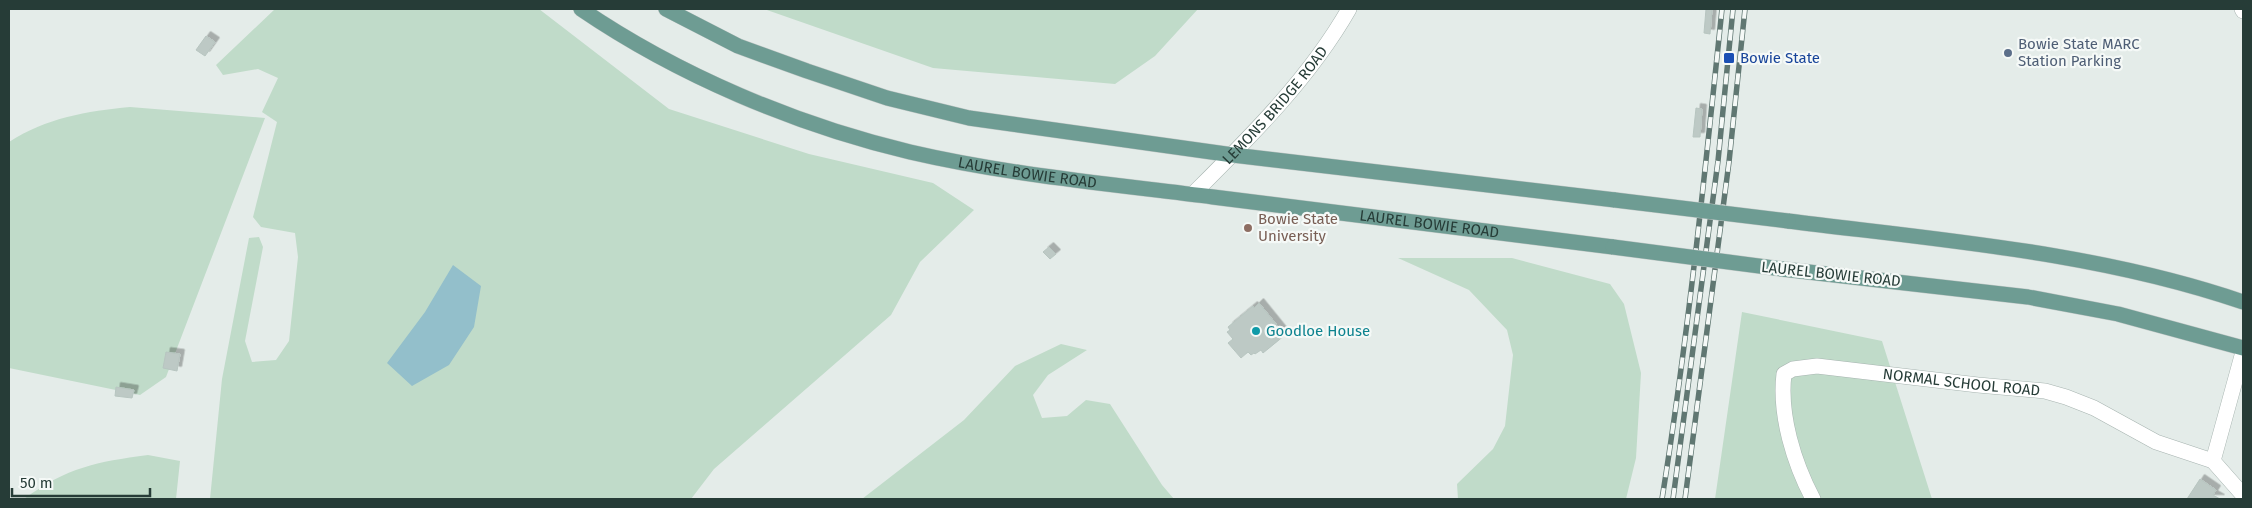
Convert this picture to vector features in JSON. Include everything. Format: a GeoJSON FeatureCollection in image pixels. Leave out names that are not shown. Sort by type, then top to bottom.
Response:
{"type":"FeatureCollection","features":[{"type":"Feature","properties":{"kind":"main road","name":"LAUREL BOWIE ROAD"},"geometry":{"type":"LineString","coordinates":[[581,9],[670,62],[756,102],[827,129],[909,152],[980,166],[1085,182],[1782,269],[2028,297],[2118,314],[2243,348]]}},
{"type":"Feature","properties":{"kind":"main road"},"geometry":{"type":"LineString","coordinates":[[666,9],[738,46],[887,98],[968,118],[1233,155],[1788,221],[2052,255],[2194,286],[2243,302]]}},
{"type":"Feature","properties":{"kind":"street","name":"LEMONS BRIDGE ROAD"},"geometry":{"type":"LineString","coordinates":[[1193,194],[1233,155],[1290,92],[1325,48],[1349,9]]}},
{"type":"Feature","properties":{"kind":"street"},"geometry":{"type":"LineString","coordinates":[[2212,461],[2243,352]]}},
{"type":"Feature","properties":{"kind":"street","name":"NORMAL SCHOOL ROAD"},"geometry":{"type":"LineString","coordinates":[[1814,499],[1793,447],[1783,414],[1782,392],[1784,374],[1793,369],[1817,366],[2045,391],[2094,408],[2156,442],[2212,461],[2243,495]]}},
{"type":"Feature","properties":{"kind":"green space"},"geometry":{"type":"Polygon","coordinates":[[[275,9],[539,9],[669,109],[809,154],[933,183],[974,210],[920,262],[891,315],[714,469],[691,499],[210,499],[222,379],[249,238],[259,237],[263,247],[245,341],[252,362],[276,360],[289,341],[298,257],[295,233],[261,227],[253,217],[277,122],[262,112],[278,78],[258,69],[223,75],[216,65],[275,9]]]}},
{"type":"Feature","properties":{"kind":"green space"},"geometry":{"type":"Polygon","coordinates":[[[764,9],[1198,9],[1155,56],[1115,84],[933,68],[764,9]]]}},
{"type":"Feature","properties":{"kind":"green space"},"geometry":{"type":"Polygon","coordinates":[[[130,107],[265,118],[166,377],[140,395],[9,368],[9,142],[52,121],[98,111],[130,107]]]}},
{"type":"Feature","properties":{"kind":"green space"},"geometry":{"type":"Polygon","coordinates":[[[1398,258],[1512,258],[1610,284],[1624,304],[1641,373],[1636,458],[1626,499],[1458,499],[1457,484],[1493,449],[1505,426],[1513,355],[1507,330],[1469,290],[1398,258]]]}},
{"type":"Feature","properties":{"kind":"green space"},"geometry":{"type":"Polygon","coordinates":[[[1742,312],[1882,341],[1932,499],[1715,499],[1742,312]]]}},
{"type":"Feature","properties":{"kind":"green space"},"geometry":{"type":"Polygon","coordinates":[[[1061,344],[1087,350],[1048,375],[1033,395],[1042,418],[1067,416],[1086,400],[1110,404],[1162,485],[1174,499],[862,499],[964,420],[1015,366],[1061,344]]]}},
{"type":"Feature","properties":{"kind":"green space"},"geometry":{"type":"Polygon","coordinates":[[[148,455],[180,461],[176,499],[24,499],[55,480],[83,468],[113,460],[148,455]]]}},
{"type":"Feature","properties":{"kind":"water"},"geometry":{"type":"Polygon","coordinates":[[[453,265],[481,286],[474,327],[449,365],[412,386],[387,363],[425,312],[453,265]]]}},
{"type":"Feature","properties":{"kind":"building"},"geometry":{"type":"Polygon","coordinates":[[[1706,9],[1712,9],[1710,34],[1704,33],[1706,9]]]}},
{"type":"Feature","properties":{"kind":"building"},"geometry":{"type":"Polygon","coordinates":[[[206,36],[215,42],[205,56],[196,50],[206,36]]]}},
{"type":"Feature","properties":{"kind":"building"},"geometry":{"type":"Polygon","coordinates":[[[1696,108],[1702,109],[1700,137],[1693,137],[1696,108]]]}},
{"type":"Feature","properties":{"kind":"building"},"geometry":{"type":"Polygon","coordinates":[[[1049,247],[1056,254],[1050,259],[1043,252],[1049,247]]]}},
{"type":"Feature","properties":{"kind":"building","name":"Goodloe House"},"geometry":{"type":"Polygon","coordinates":[[[1259,303],[1285,335],[1263,353],[1261,350],[1251,355],[1248,352],[1241,358],[1228,343],[1233,339],[1227,332],[1230,330],[1228,327],[1259,303]]]}},
{"type":"Feature","properties":{"kind":"building"},"geometry":{"type":"Polygon","coordinates":[[[166,352],[180,354],[177,371],[163,368],[166,352]]]}},
{"type":"Feature","properties":{"kind":"building"},"geometry":{"type":"Polygon","coordinates":[[[116,387],[134,390],[132,398],[115,396],[116,387]]]}},
{"type":"Feature","properties":{"kind":"building"},"geometry":{"type":"Polygon","coordinates":[[[2200,479],[2216,490],[2213,495],[2220,499],[2187,499],[2200,479]]]}},
{"type":"Feature","properties":{"kind":"railway"},"geometry":{"type":"LineString","coordinates":[[1662,499],[1688,316],[1722,9]]}},
{"type":"Feature","properties":{"kind":"railway"},"geometry":{"type":"LineString","coordinates":[[1673,499],[1718,161],[1733,9]]}},
{"type":"Feature","properties":{"kind":"railway"},"geometry":{"type":"LineString","coordinates":[[1685,499],[1729,162],[1745,9]]}},
{"type":"Feature","properties":{"kind":"place","name":"Bowie State MARC Station Parking"},"geometry":{"type":"Point","coordinates":[2008,53]}},
{"type":"Feature","properties":{"kind":"place","name":"Bowie State"},"geometry":{"type":"Point","coordinates":[1729,58]}},
{"type":"Feature","properties":{"kind":"place","name":"Bowie State University"},"geometry":{"type":"Point","coordinates":[1248,228]}},
{"type":"Feature","properties":{"kind":"place","name":"Goodloe House"},"geometry":{"type":"Point","coordinates":[1256,331]}}]}
